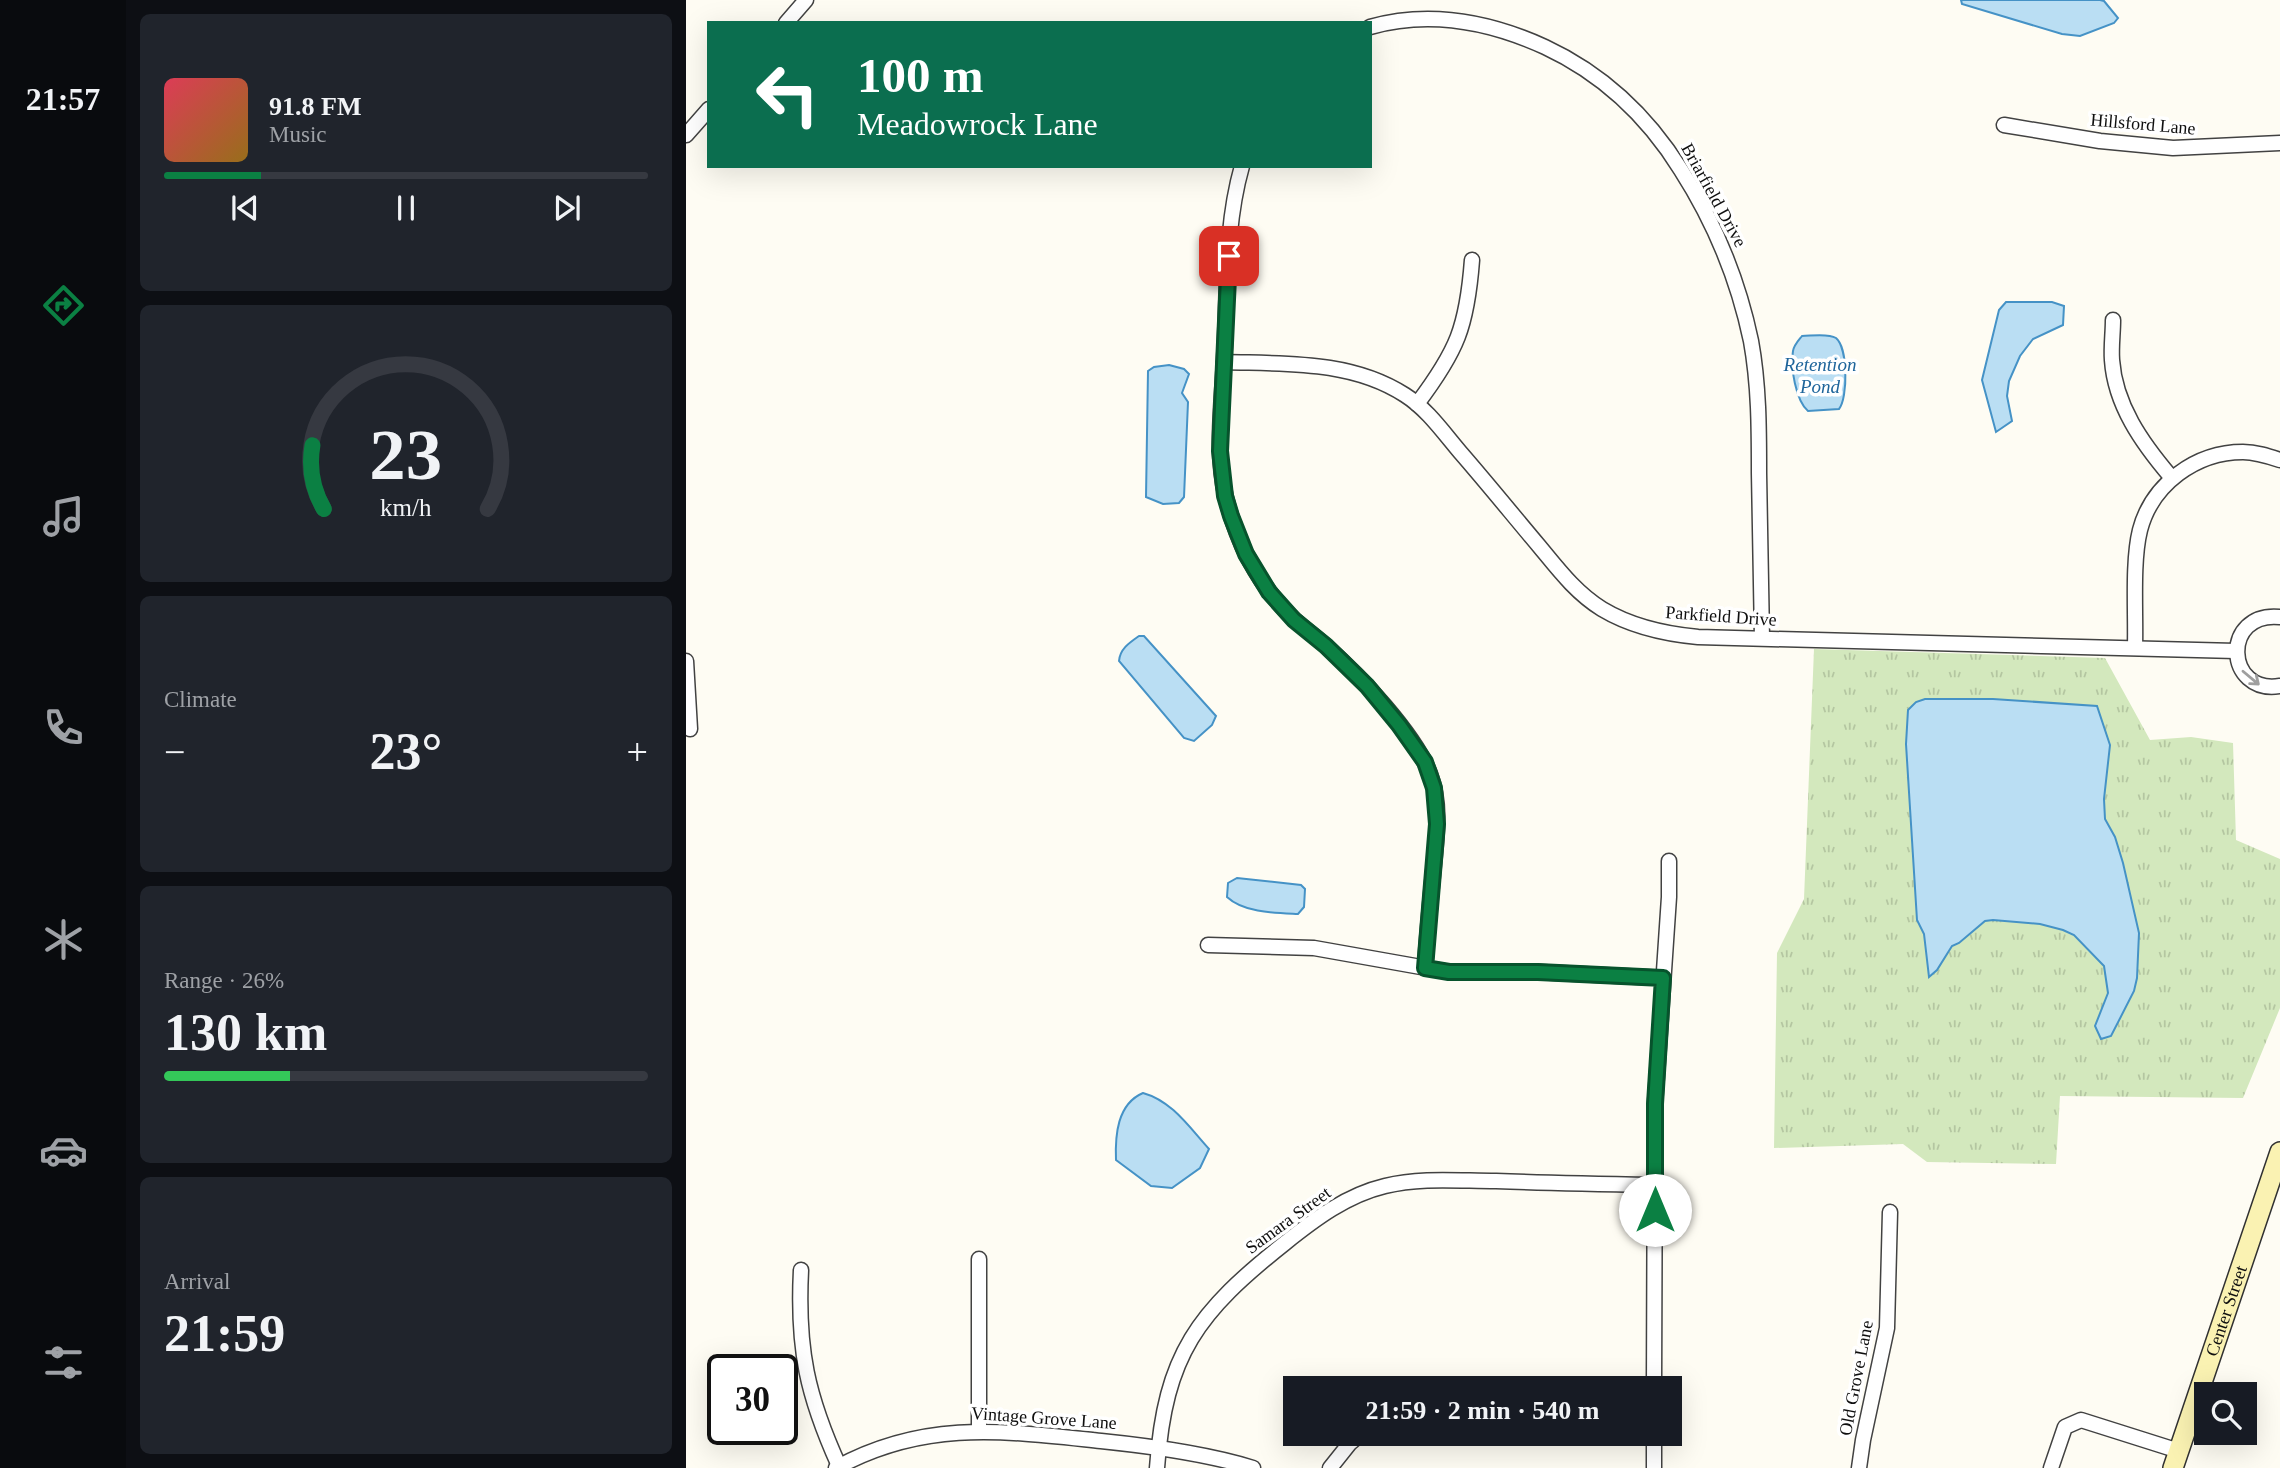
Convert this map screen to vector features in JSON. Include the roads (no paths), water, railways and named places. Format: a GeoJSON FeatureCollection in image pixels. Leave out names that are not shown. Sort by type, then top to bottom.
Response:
{"type":"FeatureCollection","features":[{"type":"Feature","properties":{"kind":"main road","name":"Center Street"},"geometry":{"type":"LineString","coordinates":[[2176,1460],[2280,1152]]}},
{"type":"Feature","properties":{"kind":"street"},"geometry":{"type":"LineString","coordinates":[[788,21],[806,0]]}},
{"type":"Feature","properties":{"kind":"street","name":"Briarfield Drive"},"geometry":{"type":"LineString","coordinates":[[1372,27],[1405,19],[1441,19],[1488,27],[1536,43],[1583,67],[1625,100],[1670,152],[1700,202],[1728,260],[1751,343],[1758,401],[1762,638]]}},
{"type":"Feature","properties":{"kind":"street"},"geometry":{"type":"LineString","coordinates":[[686,135],[707,111]]}},
{"type":"Feature","properties":{"kind":"street","name":"Hillsford Lane"},"geometry":{"type":"LineString","coordinates":[[2004,125],[2100,141],[2173,148],[2280,144]]}},
{"type":"Feature","properties":{"kind":"street"},"geometry":{"type":"LineString","coordinates":[[1242,168],[1230,232],[1220,451],[1231,516],[1246,554],[1269,592],[1367,686],[1425,762],[1436,796],[1437,824],[1425,968]]}},
{"type":"Feature","properties":{"kind":"street"},"geometry":{"type":"LineString","coordinates":[[1416,404],[1436,378],[1458,340],[1469,297],[1472,260]]}},
{"type":"Feature","properties":{"kind":"street"},"geometry":{"type":"LineString","coordinates":[[2113,320],[2112,358],[2121,402],[2139,435],[2171,477]]}},
{"type":"Feature","properties":{"kind":"street","name":"Parkfield Drive"},"geometry":{"type":"LineString","coordinates":[[1224,362],[1342,369],[1380,382],[1404,395],[1440,429],[1571,584],[1603,609],[1634,624],[1674,635],[2236,651]]}},
{"type":"Feature","properties":{"kind":"street"},"geometry":{"type":"LineString","coordinates":[[2135,647],[2137,552],[2141,527],[2155,498],[2171,477],[2220,454],[2245,452],[2280,460]]}},
{"type":"Feature","properties":{"kind":"street"},"geometry":{"type":"LineString","coordinates":[[2280,617],[2266,617],[2255,621],[2245,629],[2236,651],[2238,663],[2251,681],[2261,686],[2280,686]]}},
{"type":"Feature","properties":{"kind":"street"},"geometry":{"type":"LineString","coordinates":[[686,661],[690,729]]}},
{"type":"Feature","properties":{"kind":"street"},"geometry":{"type":"LineString","coordinates":[[1654,1376],[1656,1074],[1670,861]]}},
{"type":"Feature","properties":{"kind":"street"},"geometry":{"type":"LineString","coordinates":[[1208,945],[1314,948],[1449,972],[1538,972],[1663,978]]}},
{"type":"Feature","properties":{"kind":"street","name":"Samara Street"},"geometry":{"type":"LineString","coordinates":[[1157,1468],[1164,1408],[1170,1386],[1190,1339],[1207,1314],[1258,1265],[1316,1219],[1350,1199],[1386,1185],[1430,1180],[1655,1185]]}},
{"type":"Feature","properties":{"kind":"street","name":"Old Grove Lane"},"geometry":{"type":"LineString","coordinates":[[1859,1468],[1887,1328],[1890,1212]]}},
{"type":"Feature","properties":{"kind":"street"},"geometry":{"type":"LineString","coordinates":[[979,1259],[979,1431]]}},
{"type":"Feature","properties":{"kind":"street"},"geometry":{"type":"LineString","coordinates":[[801,1270],[799,1308],[804,1367],[815,1411],[838,1467]]}},
{"type":"Feature","properties":{"kind":"street"},"geometry":{"type":"LineString","coordinates":[[2052,1468],[2065,1427],[2081,1420],[2176,1460]]}},
{"type":"Feature","properties":{"kind":"street","name":"Vintage Grove Lane"},"geometry":{"type":"LineString","coordinates":[[838,1467],[873,1451],[919,1437],[979,1431],[1017,1432],[1158,1448],[1252,1468]]}},
{"type":"Feature","properties":{"kind":"street"},"geometry":{"type":"LineString","coordinates":[[1330,1468],[1348,1446]]}},
{"type":"Feature","properties":{"kind":"street"},"geometry":{"type":"LineString","coordinates":[[1654,1446],[1654,1468]]}},
{"type":"Feature","properties":{"kind":"water"},"geometry":{"type":"Polygon","coordinates":[[[1961,0],[2100,0],[2104,1],[2118,18],[2114,23],[2080,36],[2062,34],[1962,4],[1961,0]]]}},
{"type":"Feature","properties":{"kind":"water"},"geometry":{"type":"Polygon","coordinates":[[[2006,302],[2052,302],[2064,306],[2063,325],[2033,339],[2020,356],[2009,381],[2007,396],[2012,421],[1996,432],[1982,380],[1999,310],[2006,302]]]}},
{"type":"Feature","properties":{"kind":"water","name":"Retention Pond"},"geometry":{"type":"Polygon","coordinates":[[[1802,336],[1829,336],[1840,343],[1845,373],[1844,395],[1839,409],[1808,411],[1800,400],[1792,358],[1794,347],[1802,336]]]}},
{"type":"Feature","properties":{"kind":"water"},"geometry":{"type":"Polygon","coordinates":[[[1169,365],[1184,369],[1189,374],[1182,393],[1188,402],[1184,497],[1179,503],[1163,504],[1146,497],[1148,371],[1154,367],[1169,365]]]}},
{"type":"Feature","properties":{"kind":"water"},"geometry":{"type":"Polygon","coordinates":[[[1139,636],[1144,636],[1216,716],[1212,725],[1194,741],[1184,738],[1119,661],[1123,650],[1139,636]]]}},
{"type":"Feature","properties":{"kind":"water"},"geometry":{"type":"Polygon","coordinates":[[[1925,699],[1993,699],[2097,706],[2110,745],[2104,799],[2105,819],[2115,837],[2123,863],[2139,933],[2134,991],[2111,1036],[2101,1039],[2095,1026],[2108,993],[2104,966],[2074,935],[2063,930],[2040,924],[1985,921],[1952,946],[1937,970],[1929,977],[1924,934],[1917,920],[1906,744],[1908,710],[1916,702],[1925,699]]]}},
{"type":"Feature","properties":{"kind":"water"},"geometry":{"type":"Polygon","coordinates":[[[1237,878],[1301,885],[1305,889],[1304,907],[1298,914],[1261,911],[1242,906],[1227,897],[1228,883],[1237,878]]]}},
{"type":"Feature","properties":{"kind":"water"},"geometry":{"type":"Polygon","coordinates":[[[1143,1093],[1171,1108],[1209,1149],[1200,1168],[1172,1188],[1151,1186],[1116,1160],[1119,1122],[1128,1105],[1143,1093]]]}}]}
